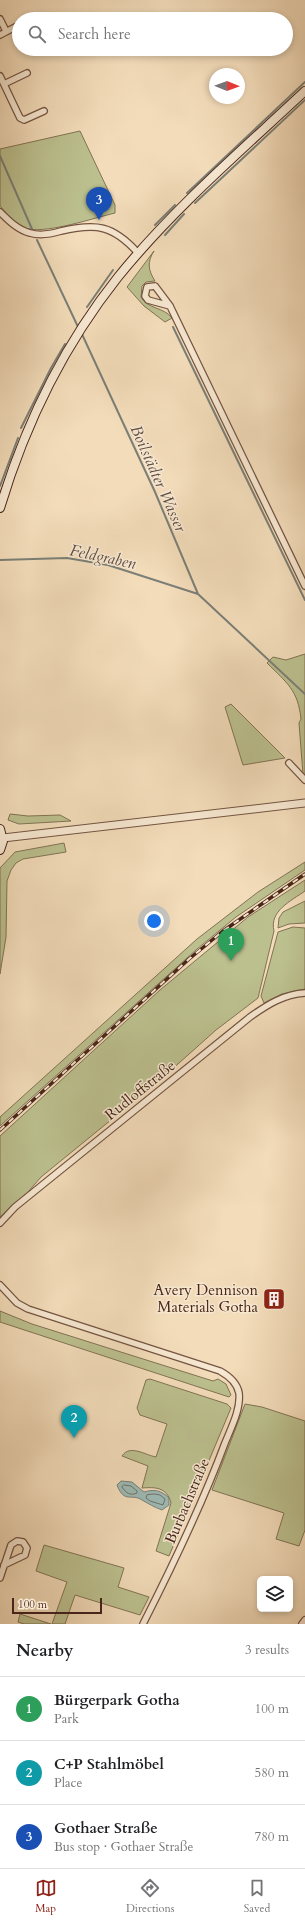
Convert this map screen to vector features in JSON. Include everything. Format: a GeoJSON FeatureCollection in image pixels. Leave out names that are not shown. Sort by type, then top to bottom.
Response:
{"type":"FeatureCollection","features":[{"type":"Feature","properties":{"kind":"main road"},"geometry":{"type":"LineString","coordinates":[[0,508],[18,453],[38,407],[77,337],[117,278],[138,253],[185,204],[305,91]]}},
{"type":"Feature","properties":{"kind":"main road"},"geometry":{"type":"LineString","coordinates":[[0,829],[3,838],[0,850]]}},
{"type":"Feature","properties":{"kind":"street"},"geometry":{"type":"LineString","coordinates":[[0,19],[6,31]]}},
{"type":"Feature","properties":{"kind":"street"},"geometry":{"type":"LineString","coordinates":[[0,35],[12,28]]}},
{"type":"Feature","properties":{"kind":"street"},"geometry":{"type":"LineString","coordinates":[[4,84],[27,73]]}},
{"type":"Feature","properties":{"kind":"street"},"geometry":{"type":"LineString","coordinates":[[0,76],[20,118],[24,120],[44,111]]}},
{"type":"Feature","properties":{"kind":"street"},"geometry":{"type":"LineString","coordinates":[[0,212],[19,229],[34,234],[50,234],[82,226],[102,227],[120,235],[138,253]]}},
{"type":"Feature","properties":{"kind":"street"},"geometry":{"type":"LineString","coordinates":[[170,306],[148,300],[145,296],[147,287],[155,286],[159,288],[170,306],[305,586]]}},
{"type":"Feature","properties":{"kind":"street"},"geometry":{"type":"LineString","coordinates":[[289,763],[305,780]]}},
{"type":"Feature","properties":{"kind":"street"},"geometry":{"type":"LineString","coordinates":[[3,838],[305,803]]}},
{"type":"Feature","properties":{"kind":"street","name":"Rudloffstraße"},"geometry":{"type":"LineString","coordinates":[[0,1224],[15,1207],[250,1017],[274,1002],[294,994],[305,993]]}},
{"type":"Feature","properties":{"kind":"street","name":"Burbachstraße"},"geometry":{"type":"LineString","coordinates":[[0,1285],[17,1303],[28,1309],[220,1371],[236,1384],[239,1394],[238,1405],[222,1451],[174,1562],[143,1624]]}},
{"type":"Feature","properties":{"kind":"street"},"geometry":{"type":"LineString","coordinates":[[0,1578],[4,1565],[11,1545],[17,1541],[23,1542],[27,1548],[25,1555],[4,1565]]}},
{"type":"Feature","properties":{"kind":"street"},"geometry":{"type":"LineString","coordinates":[[302,1624],[305,1620]]}},
{"type":"Feature","properties":{"kind":"green space"},"geometry":{"type":"Polygon","coordinates":[[[80,131],[115,205],[115,213],[48,229],[38,230],[25,228],[13,220],[0,206],[0,149],[80,131]]]}},
{"type":"Feature","properties":{"kind":"green space"},"geometry":{"type":"Polygon","coordinates":[[[154,251],[149,262],[149,266],[155,281],[146,282],[142,286],[141,297],[147,304],[169,314],[172,318],[165,322],[144,306],[127,287],[154,251]]]}},
{"type":"Feature","properties":{"kind":"green space"},"geometry":{"type":"Polygon","coordinates":[[[305,654],[305,776],[303,774],[299,723],[301,719],[297,701],[286,682],[267,663],[273,657],[286,660],[305,654]]]}},
{"type":"Feature","properties":{"kind":"green space"},"geometry":{"type":"Polygon","coordinates":[[[231,704],[285,758],[243,765],[225,707],[231,704]]]}},
{"type":"Feature","properties":{"kind":"green space"},"geometry":{"type":"Polygon","coordinates":[[[10,814],[28,816],[60,815],[71,821],[19,824],[8,820],[10,814]]]}},
{"type":"Feature","properties":{"kind":"green space"},"geometry":{"type":"Polygon","coordinates":[[[64,843],[66,852],[23,859],[16,863],[11,870],[7,881],[6,937],[0,974],[0,868],[15,852],[64,843]]]}},
{"type":"Feature","properties":{"kind":"green space"},"geometry":{"type":"Polygon","coordinates":[[[305,862],[305,870],[236,917],[197,949],[0,1126],[0,1117],[197,939],[258,892],[305,862]]]}},
{"type":"Feature","properties":{"kind":"green space"},"geometry":{"type":"Polygon","coordinates":[[[305,880],[305,891],[282,907],[275,918],[273,924],[274,931],[258,998],[216,1030],[160,1080],[41,1177],[27,1193],[0,1217],[0,1136],[160,990],[248,917],[305,880]]]}},
{"type":"Feature","properties":{"kind":"green space"},"geometry":{"type":"Polygon","coordinates":[[[305,901],[305,923],[289,924],[278,928],[279,918],[283,912],[305,901]]]}},
{"type":"Feature","properties":{"kind":"green space"},"geometry":{"type":"Polygon","coordinates":[[[293,927],[305,928],[305,989],[282,994],[264,1003],[261,996],[278,932],[293,927]]]}},
{"type":"Feature","properties":{"kind":"green space"},"geometry":{"type":"Polygon","coordinates":[[[0,1311],[32,1324],[213,1381],[218,1379],[226,1384],[231,1395],[229,1397],[0,1322],[0,1311]]]}},
{"type":"Feature","properties":{"kind":"green space"},"geometry":{"type":"Polygon","coordinates":[[[150,1379],[227,1404],[231,1408],[169,1556],[156,1551],[171,1503],[169,1498],[167,1494],[160,1489],[142,1488],[148,1466],[122,1456],[129,1451],[138,1451],[156,1457],[167,1424],[140,1415],[137,1408],[146,1380],[150,1379]]]}},
{"type":"Feature","properties":{"kind":"green space"},"geometry":{"type":"Polygon","coordinates":[[[245,1404],[262,1407],[305,1421],[305,1530],[299,1546],[276,1539],[284,1513],[212,1490],[245,1404]]]}},
{"type":"Feature","properties":{"kind":"green space"},"geometry":{"type":"Polygon","coordinates":[[[44,1545],[124,1568],[118,1587],[149,1597],[140,1615],[75,1595],[65,1624],[52,1624],[67,1582],[36,1571],[44,1545]]]}},
{"type":"Feature","properties":{"kind":"green space"},"geometry":{"type":"Polygon","coordinates":[[[20,1614],[51,1624],[24,1624],[18,1622],[20,1614]]]}},
{"type":"Feature","properties":{"kind":"water"},"geometry":{"type":"Polygon","coordinates":[[[121,1481],[132,1482],[144,1492],[154,1490],[166,1495],[169,1498],[169,1505],[162,1510],[138,1498],[125,1496],[122,1494],[117,1485],[121,1481]]]}},
{"type":"Feature","properties":{"kind":"waterway"},"geometry":{"type":"LineString","coordinates":[[187,193],[305,82]]}},
{"type":"Feature","properties":{"kind":"waterway"},"geometry":{"type":"LineString","coordinates":[[195,203],[305,100]]}},
{"type":"Feature","properties":{"kind":"waterway","name":"Boilstädter Wasser"},"geometry":{"type":"LineString","coordinates":[[0,156],[32,229]]}},
{"type":"Feature","properties":{"kind":"waterway"},"geometry":{"type":"LineString","coordinates":[[155,225],[175,205]]}},
{"type":"Feature","properties":{"kind":"waterway"},"geometry":{"type":"LineString","coordinates":[[165,235],[184,214]]}},
{"type":"Feature","properties":{"kind":"waterway","name":"Boilstädter Wasser"},"geometry":{"type":"LineString","coordinates":[[37,240],[79,329]]}},
{"type":"Feature","properties":{"kind":"waterway"},"geometry":{"type":"LineString","coordinates":[[87,307],[113,270]]}},
{"type":"Feature","properties":{"kind":"waterway"},"geometry":{"type":"LineString","coordinates":[[173,327],[305,600]]}},
{"type":"Feature","properties":{"kind":"waterway","name":"Boilstädter Wasser"},"geometry":{"type":"LineString","coordinates":[[81,332],[155,492],[198,594],[305,694]]}},
{"type":"Feature","properties":{"kind":"waterway"},"geometry":{"type":"LineString","coordinates":[[21,428],[51,368],[65,344]]}},
{"type":"Feature","properties":{"kind":"waterway"},"geometry":{"type":"LineString","coordinates":[[0,486],[18,438]]}},
{"type":"Feature","properties":{"kind":"waterway","name":"Feldgraben"},"geometry":{"type":"LineString","coordinates":[[0,560],[67,558],[108,565],[198,594]]}},
{"type":"Feature","properties":{"kind":"railway"},"geometry":{"type":"LineString","coordinates":[[0,1130],[189,959],[223,931],[305,874]]}},
{"type":"Feature","properties":{"kind":"place","name":"Gothaer Straße"},"geometry":{"type":"Point","coordinates":[99,220]}},
{"type":"Feature","properties":{"kind":"place","name":"Bürgerpark Gotha"},"geometry":{"type":"Point","coordinates":[231,961]}},
{"type":"Feature","properties":{"kind":"place","name":"Avery Dennison Materials Gotha"},"geometry":{"type":"Point","coordinates":[274,1299]}},
{"type":"Feature","properties":{"kind":"place","name":"C+P Stahlmöbel"},"geometry":{"type":"Point","coordinates":[74,1438]}}]}
